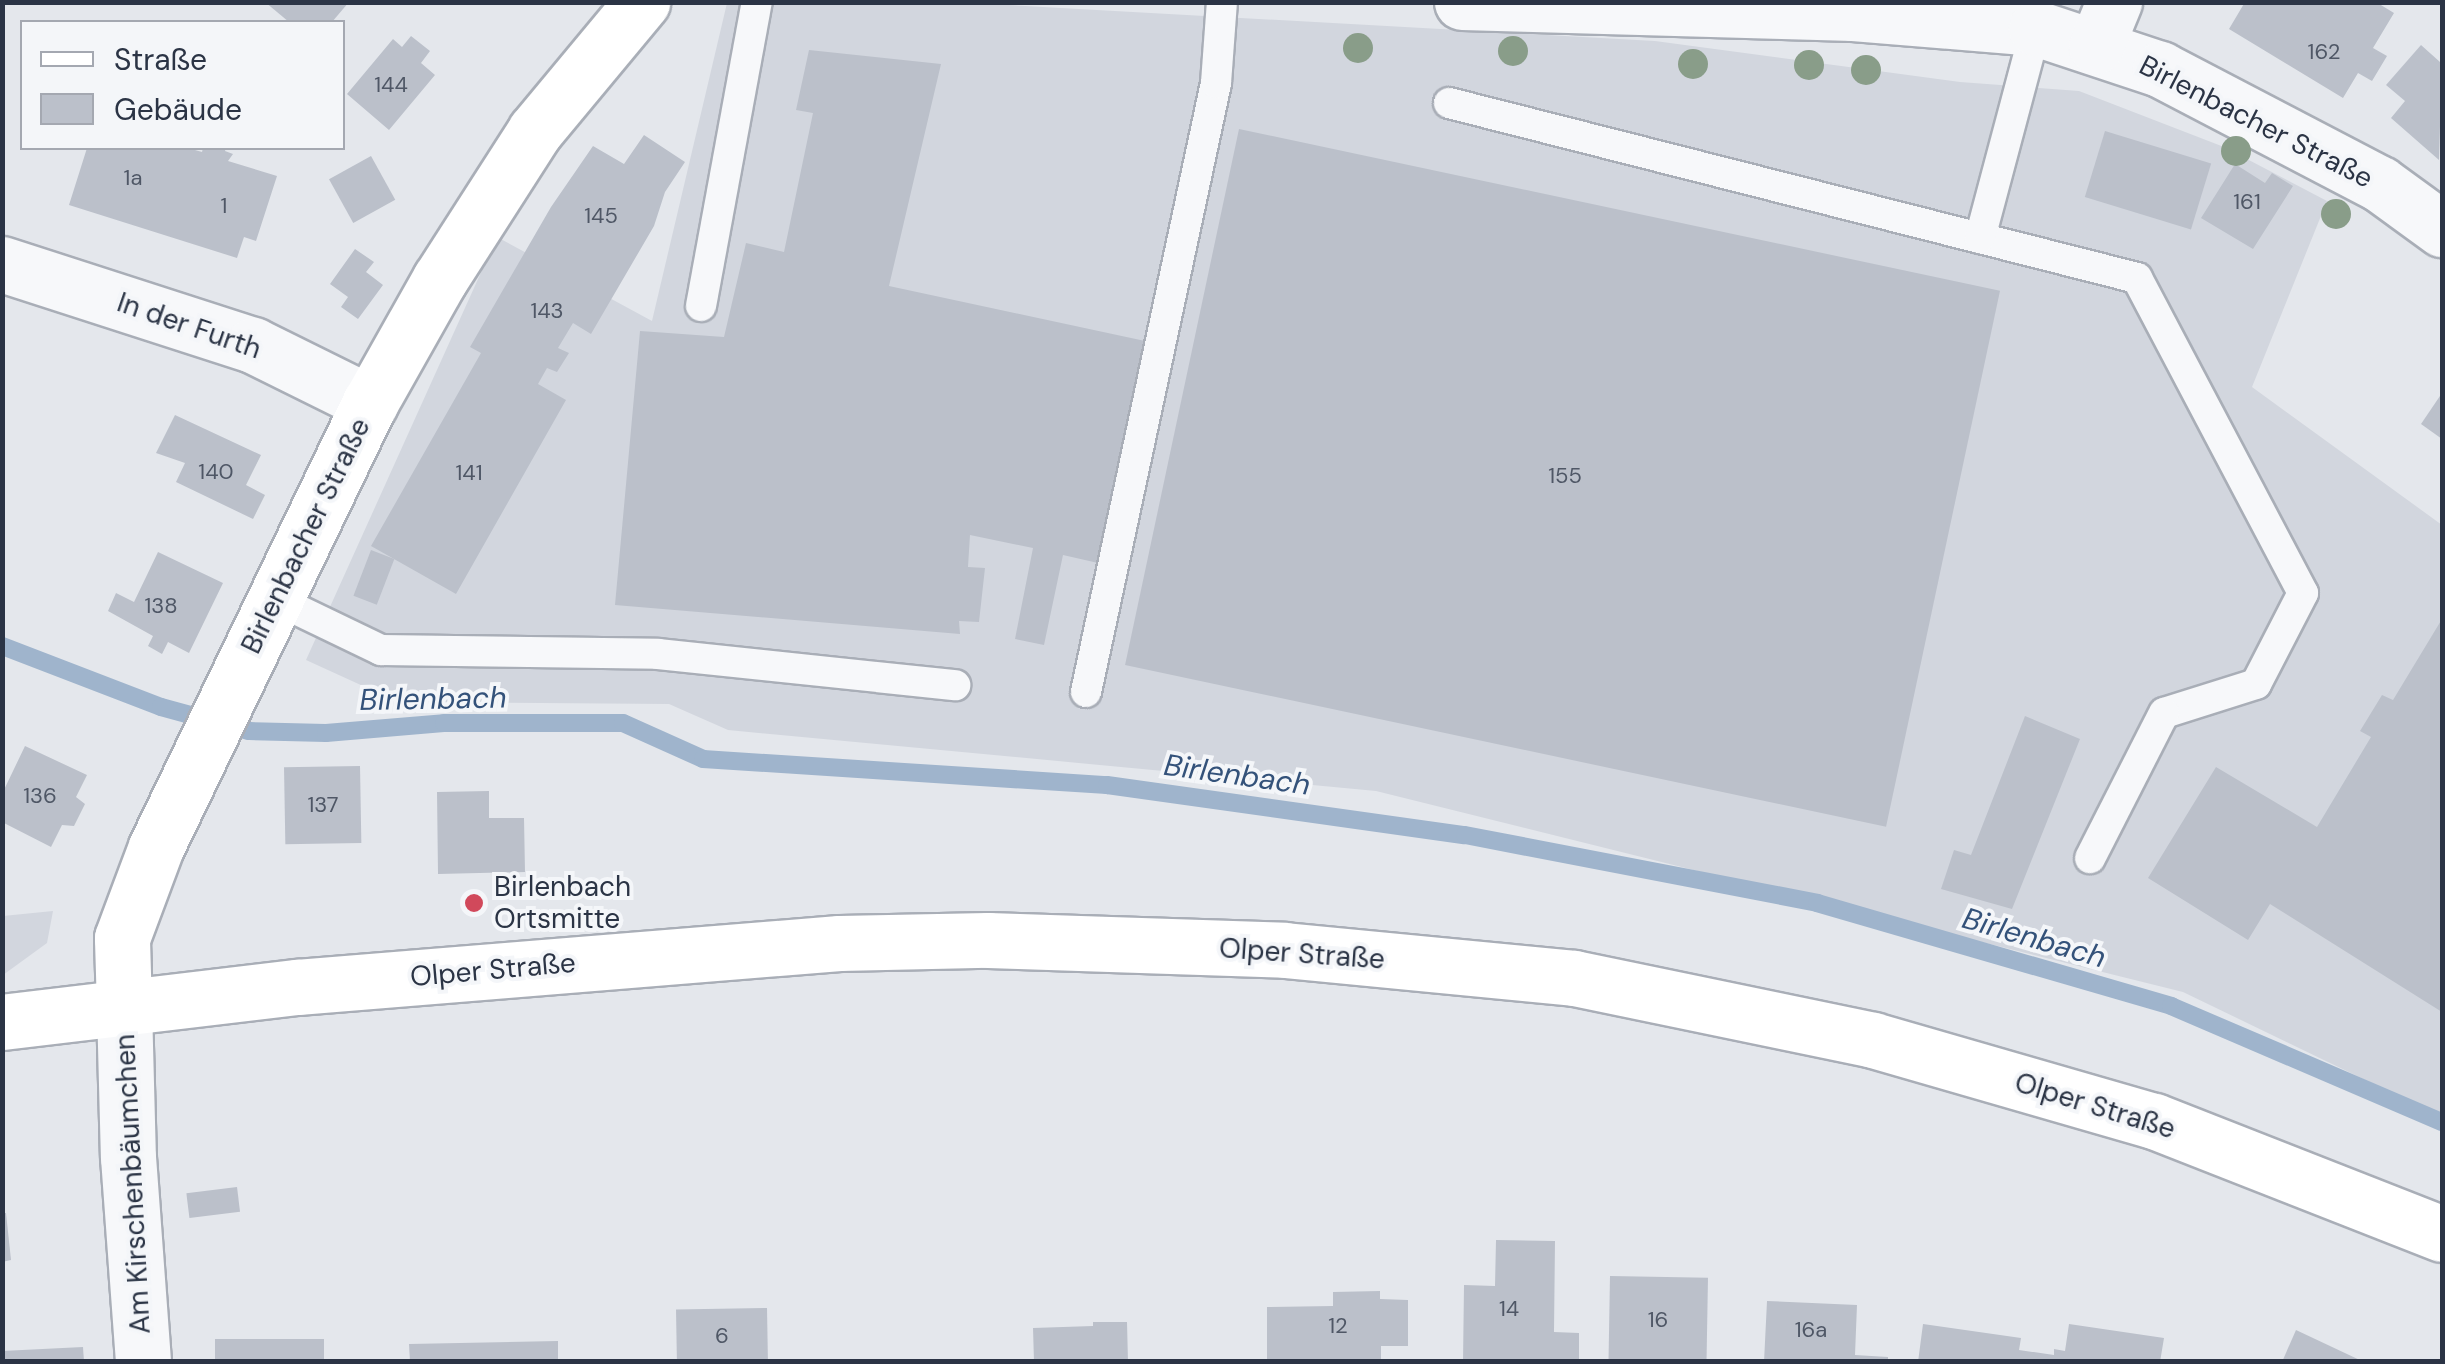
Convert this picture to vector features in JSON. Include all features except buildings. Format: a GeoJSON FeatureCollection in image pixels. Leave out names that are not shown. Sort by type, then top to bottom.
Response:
{"type":"FeatureCollection","features":[{"type":"Feature","properties":{"kind":"main road","name":"Birlenbacher Straße"},"geometry":{"type":"LineString","coordinates":[[124,1007],[122,938],[156,847],[370,403],[440,279],[535,131],[642,2]]}},
{"type":"Feature","properties":{"kind":"main road","name":"Olper Straße"},"geometry":{"type":"LineString","coordinates":[[124,1007],[297,986],[838,943],[988,940],[1284,950],[1555,976],[1873,1040],[2136,1116],[2442,1234]]}},
{"type":"Feature","properties":{"kind":"main road"},"geometry":{"type":"LineString","coordinates":[[2,1022],[124,1007]]}},
{"type":"Feature","properties":{"kind":"street","name":"Birlenbacher Straße"},"geometry":{"type":"LineString","coordinates":[[1462,2],[1853,13],[2036,28],[2105,24],[2160,69],[2364,176],[2442,229]]}},
{"type":"Feature","properties":{"kind":"street","name":"In der Furth"},"geometry":{"type":"LineString","coordinates":[[2,264],[254,345],[370,403]]}},
{"type":"Feature","properties":{"kind":"street","name":"Am Kirschenbäumchen"},"geometry":{"type":"LineString","coordinates":[[124,1007],[143,1362]]}},
{"type":"Feature","properties":{"kind":"lane"},"geometry":{"type":"LineString","coordinates":[[701,306],[758,2]]}},
{"type":"Feature","properties":{"kind":"lane"},"geometry":{"type":"LineString","coordinates":[[1086,692],[1216,82],[1222,2]]}},
{"type":"Feature","properties":{"kind":"lane"},"geometry":{"type":"LineString","coordinates":[[1980,238],[2036,28]]}},
{"type":"Feature","properties":{"kind":"lane"},"geometry":{"type":"LineString","coordinates":[[1449,103],[2137,278],[2303,593],[2256,684],[2164,713],[2090,858]]}},
{"type":"Feature","properties":{"kind":"lane"},"geometry":{"type":"LineString","coordinates":[[275,599],[381,650],[658,654],[955,686]]}},
{"type":"Feature","properties":{"kind":"shaded area"},"geometry":{"type":"Polygon","coordinates":[[[727,3],[971,3],[1655,41],[1960,82],[2079,91],[2224,147],[2327,201],[2252,387],[2442,525],[2442,1117],[2183,992],[1376,791],[728,730],[669,704],[398,702],[306,660],[497,237],[652,321],[727,3]]]}},
{"type":"Feature","properties":{"kind":"shaded area"},"geometry":{"type":"Polygon","coordinates":[[[53,911],[47,943],[3,975],[3,916],[53,911]]]}},
{"type":"Feature","properties":{"kind":"waterway","name":"Birlenbach"},"geometry":{"type":"LineString","coordinates":[[2,646],[161,707],[249,731],[326,733],[444,723],[623,723],[703,759],[1107,785],[1465,835],[1817,903],[2171,1006],[2442,1122]]}},
{"type":"Feature","properties":{"kind":"place","name":"Birlenbach Ortsmitte"},"geometry":{"type":"Point","coordinates":[474,903]}}]}
